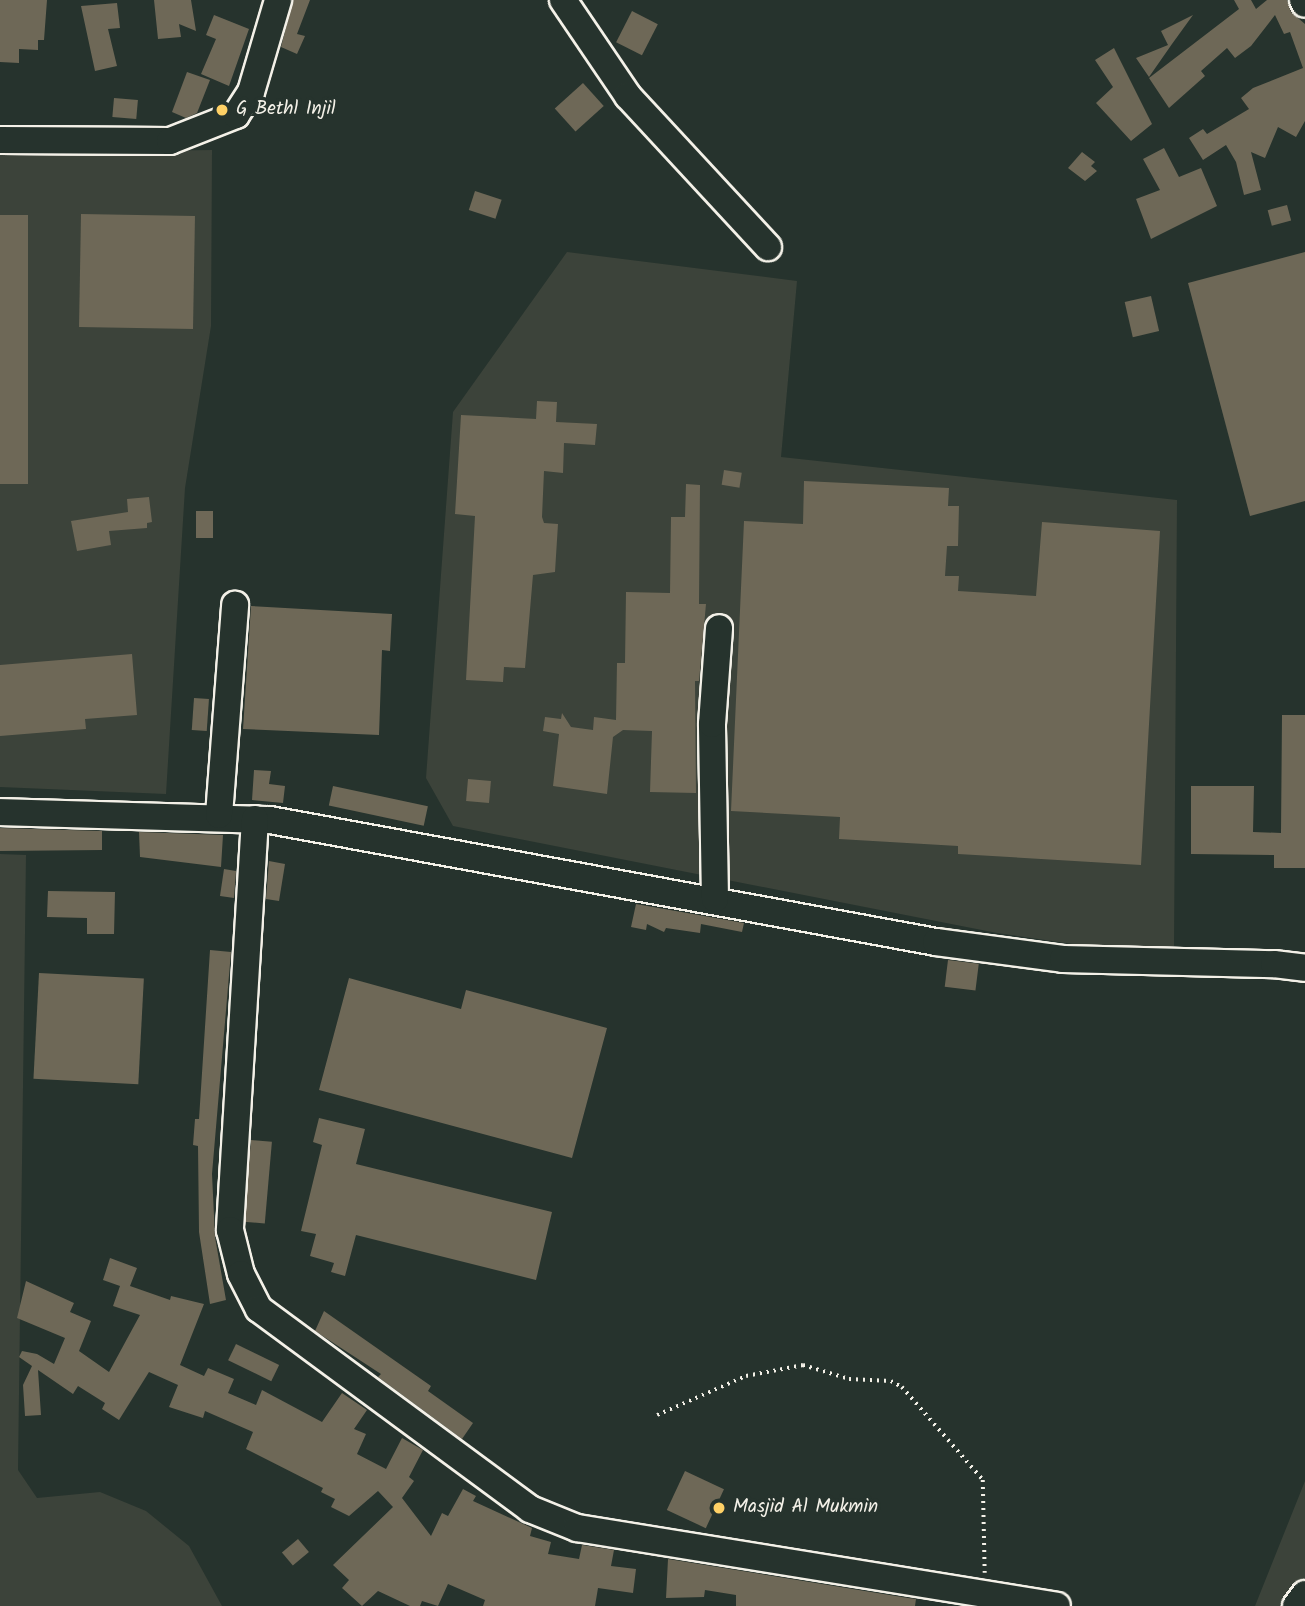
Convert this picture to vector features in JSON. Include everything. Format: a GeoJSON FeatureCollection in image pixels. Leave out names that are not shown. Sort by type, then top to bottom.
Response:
{"type":"FeatureCollection","features":[{"type":"Feature","properties":{"kind":"street"},"geometry":{"type":"LineString","coordinates":[[0,140],[170,141],[236,115],[250,92],[278,0]]}},
{"type":"Feature","properties":{"kind":"street"},"geometry":{"type":"LineString","coordinates":[[573,5],[628,96],[768,247]]}},
{"type":"Feature","properties":{"kind":"street"},"geometry":{"type":"LineString","coordinates":[[219,816],[235,605]]}},
{"type":"Feature","properties":{"kind":"street"},"geometry":{"type":"LineString","coordinates":[[715,899],[712,724],[719,628]]}},
{"type":"Feature","properties":{"kind":"street"},"geometry":{"type":"LineString","coordinates":[[0,812],[255,819],[715,899],[936,942],[1063,959],[1274,964],[1305,968]]}},
{"type":"Feature","properties":{"kind":"street"},"geometry":{"type":"LineString","coordinates":[[255,819],[230,1230],[241,1274],[258,1309],[530,1509],[565,1523],[1057,1606]]}},
{"type":"Feature","properties":{"kind":"street"},"geometry":{"type":"LineString","coordinates":[[1296,1606],[1305,1594]]}},
{"type":"Feature","properties":{"kind":"path"},"geometry":{"type":"LineString","coordinates":[[657,1415],[746,1376],[803,1365],[849,1380],[891,1381],[902,1387],[983,1480],[986,1596]]}},
{"type":"Feature","properties":{"kind":"shaded area"},"geometry":{"type":"Polygon","coordinates":[[[212,150],[211,326],[185,488],[166,794],[0,787],[0,153],[212,150]]]}},
{"type":"Feature","properties":{"kind":"shaded area"},"geometry":{"type":"Polygon","coordinates":[[[567,252],[797,281],[781,457],[1177,500],[1174,946],[1093,947],[997,933],[453,826],[426,778],[453,412],[567,252]]]}},
{"type":"Feature","properties":{"kind":"shaded area"},"geometry":{"type":"Polygon","coordinates":[[[0,854],[26,855],[18,1470],[37,1498],[100,1492],[146,1511],[189,1546],[222,1606],[0,1606],[0,854]]]}},
{"type":"Feature","properties":{"kind":"shaded area"},"geometry":{"type":"Polygon","coordinates":[[[1305,1481],[1305,1606],[1255,1606],[1305,1481]]]}},
{"type":"Feature","properties":{"kind":"building"},"geometry":{"type":"Polygon","coordinates":[[[0,0],[47,0],[44,40],[38,40],[38,50],[19,49],[19,63],[0,62],[0,0]]]}},
{"type":"Feature","properties":{"kind":"building"},"geometry":{"type":"Polygon","coordinates":[[[154,0],[191,0],[196,31],[179,24],[181,37],[158,39],[154,0]]]}},
{"type":"Feature","properties":{"kind":"building"},"geometry":{"type":"Polygon","coordinates":[[[293,0],[310,0],[297,34],[305,36],[297,54],[281,47],[293,0]]]}},
{"type":"Feature","properties":{"kind":"building"},"geometry":{"type":"Polygon","coordinates":[[[1234,0],[1251,0],[1256,9],[1267,0],[1287,0],[1291,12],[1305,24],[1305,121],[1296,137],[1278,127],[1265,158],[1251,152],[1261,190],[1244,195],[1236,162],[1226,145],[1203,160],[1189,138],[1203,129],[1207,134],[1249,109],[1241,98],[1253,88],[1303,68],[1290,32],[1284,34],[1275,15],[1251,46],[1235,58],[1227,48],[1201,71],[1205,76],[1169,108],[1149,78],[1239,9],[1234,0]]]}},
{"type":"Feature","properties":{"kind":"building"},"geometry":{"type":"Polygon","coordinates":[[[117,3],[120,28],[108,29],[117,66],[95,71],[81,6],[117,3]]]}},
{"type":"Feature","properties":{"kind":"building"},"geometry":{"type":"Polygon","coordinates":[[[632,11],[658,24],[642,55],[616,42],[632,11]]]}},
{"type":"Feature","properties":{"kind":"building"},"geometry":{"type":"Polygon","coordinates":[[[214,15],[249,29],[229,86],[201,74],[216,39],[206,35],[214,15]]]}},
{"type":"Feature","properties":{"kind":"building"},"geometry":{"type":"Polygon","coordinates":[[[1193,15],[1149,77],[1136,58],[1168,45],[1161,31],[1193,15]]]}},
{"type":"Feature","properties":{"kind":"building"},"geometry":{"type":"Polygon","coordinates":[[[1114,48],[1152,124],[1131,141],[1096,103],[1113,87],[1095,60],[1114,48]]]}},
{"type":"Feature","properties":{"kind":"building"},"geometry":{"type":"Polygon","coordinates":[[[187,72],[210,80],[197,113],[186,118],[172,112],[187,72]]]}},
{"type":"Feature","properties":{"kind":"building"},"geometry":{"type":"Polygon","coordinates":[[[583,83],[604,106],[576,131],[555,108],[583,83]]]}},
{"type":"Feature","properties":{"kind":"building"},"geometry":{"type":"Polygon","coordinates":[[[114,98],[138,100],[136,119],[112,117],[114,98]]]}},
{"type":"Feature","properties":{"kind":"building"},"geometry":{"type":"Polygon","coordinates":[[[1164,148],[1179,177],[1201,168],[1217,206],[1151,239],[1136,199],[1160,190],[1143,159],[1164,148]]]}},
{"type":"Feature","properties":{"kind":"building"},"geometry":{"type":"Polygon","coordinates":[[[1082,152],[1095,162],[1091,166],[1097,171],[1085,181],[1068,168],[1082,152]]]}},
{"type":"Feature","properties":{"kind":"building"},"geometry":{"type":"Polygon","coordinates":[[[475,191],[502,200],[495,219],[469,210],[475,191]]]}},
{"type":"Feature","properties":{"kind":"building"},"geometry":{"type":"Polygon","coordinates":[[[1287,205],[1291,220],[1272,226],[1268,210],[1287,205]]]}},
{"type":"Feature","properties":{"kind":"building"},"geometry":{"type":"Polygon","coordinates":[[[81,214],[195,216],[193,329],[79,327],[81,214]]]}},
{"type":"Feature","properties":{"kind":"building"},"geometry":{"type":"Polygon","coordinates":[[[0,215],[28,215],[28,484],[0,484],[0,215]]]}},
{"type":"Feature","properties":{"kind":"building"},"geometry":{"type":"Polygon","coordinates":[[[1305,252],[1305,501],[1250,516],[1188,283],[1305,252]]]}},
{"type":"Feature","properties":{"kind":"building"},"geometry":{"type":"Polygon","coordinates":[[[1151,296],[1159,331],[1133,337],[1125,302],[1151,296]]]}},
{"type":"Feature","properties":{"kind":"building"},"geometry":{"type":"Polygon","coordinates":[[[537,401],[557,402],[556,422],[597,424],[595,445],[564,443],[563,473],[544,471],[542,517],[544,523],[558,524],[555,572],[533,575],[525,668],[504,667],[503,682],[466,680],[475,516],[455,514],[461,415],[536,419],[537,401]]]}},
{"type":"Feature","properties":{"kind":"building"},"geometry":{"type":"Polygon","coordinates":[[[724,470],[742,473],[739,488],[722,485],[724,470]]]}},
{"type":"Feature","properties":{"kind":"building"},"geometry":{"type":"Polygon","coordinates":[[[804,481],[949,488],[948,506],[959,506],[958,546],[947,546],[945,576],[959,576],[958,591],[1036,596],[1042,522],[1160,531],[1141,865],[958,854],[958,846],[839,839],[840,817],[731,811],[744,521],[803,524],[804,481]]]}},
{"type":"Feature","properties":{"kind":"building"},"geometry":{"type":"Polygon","coordinates":[[[686,484],[700,485],[699,604],[706,604],[699,681],[695,681],[696,793],[650,792],[652,731],[623,730],[613,737],[607,794],[553,786],[559,734],[543,731],[545,717],[561,719],[562,713],[571,727],[593,730],[594,717],[616,720],[617,663],[625,663],[626,592],[670,593],[671,517],[685,517],[686,484]]]}},
{"type":"Feature","properties":{"kind":"building"},"geometry":{"type":"Polygon","coordinates":[[[149,497],[152,522],[147,523],[147,528],[109,531],[111,545],[77,551],[71,521],[128,512],[127,499],[149,497]]]}},
{"type":"Feature","properties":{"kind":"building"},"geometry":{"type":"Polygon","coordinates":[[[196,511],[213,511],[213,538],[196,538],[196,511]]]}},
{"type":"Feature","properties":{"kind":"building"},"geometry":{"type":"Polygon","coordinates":[[[251,606],[392,614],[390,651],[382,650],[379,735],[243,729],[251,606]]]}},
{"type":"Feature","properties":{"kind":"building"},"geometry":{"type":"Polygon","coordinates":[[[132,654],[137,715],[85,719],[86,729],[0,736],[0,665],[132,654]]]}},
{"type":"Feature","properties":{"kind":"building"},"geometry":{"type":"Polygon","coordinates":[[[194,698],[209,699],[207,731],[192,730],[194,698]]]}},
{"type":"Feature","properties":{"kind":"building"},"geometry":{"type":"Polygon","coordinates":[[[1282,715],[1305,715],[1305,868],[1274,868],[1274,855],[1191,854],[1191,786],[1254,786],[1253,832],[1281,833],[1282,715]]]}},
{"type":"Feature","properties":{"kind":"building"},"geometry":{"type":"Polygon","coordinates":[[[254,770],[271,771],[269,784],[285,786],[283,803],[252,800],[254,770]]]}},
{"type":"Feature","properties":{"kind":"building"},"geometry":{"type":"Polygon","coordinates":[[[468,779],[491,781],[489,803],[466,801],[468,779]]]}},
{"type":"Feature","properties":{"kind":"building"},"geometry":{"type":"Polygon","coordinates":[[[333,786],[428,806],[424,826],[329,806],[333,786]]]}},
{"type":"Feature","properties":{"kind":"building"},"geometry":{"type":"Polygon","coordinates":[[[0,828],[102,831],[102,850],[0,851],[0,828]]]}},
{"type":"Feature","properties":{"kind":"building"},"geometry":{"type":"Polygon","coordinates":[[[139,832],[223,835],[221,867],[140,857],[139,832]]]}},
{"type":"Feature","properties":{"kind":"building"},"geometry":{"type":"Polygon","coordinates":[[[269,861],[285,864],[279,901],[266,899],[269,861]]]}},
{"type":"Feature","properties":{"kind":"building"},"geometry":{"type":"Polygon","coordinates":[[[224,869],[236,871],[234,898],[220,896],[224,869]]]}},
{"type":"Feature","properties":{"kind":"building"},"geometry":{"type":"Polygon","coordinates":[[[48,891],[115,892],[114,934],[87,934],[87,918],[47,917],[48,891]]]}},
{"type":"Feature","properties":{"kind":"building"},"geometry":{"type":"Polygon","coordinates":[[[636,904],[744,923],[742,932],[701,924],[700,933],[666,928],[664,932],[647,924],[646,930],[631,927],[636,904]]]}},
{"type":"Feature","properties":{"kind":"building"},"geometry":{"type":"Polygon","coordinates":[[[210,950],[231,952],[212,1174],[215,1237],[226,1300],[210,1304],[199,1232],[198,1146],[193,1145],[195,1119],[199,1119],[210,950]]]}},
{"type":"Feature","properties":{"kind":"building"},"geometry":{"type":"Polygon","coordinates":[[[948,960],[979,964],[975,991],[945,987],[948,960]]]}},
{"type":"Feature","properties":{"kind":"building"},"geometry":{"type":"Polygon","coordinates":[[[39,973],[144,978],[138,1084],[33,1079],[39,973]]]}},
{"type":"Feature","properties":{"kind":"building"},"geometry":{"type":"Polygon","coordinates":[[[349,978],[461,1009],[466,990],[607,1028],[572,1158],[319,1090],[349,978]]]}},
{"type":"Feature","properties":{"kind":"building"},"geometry":{"type":"Polygon","coordinates":[[[319,1118],[365,1129],[356,1164],[552,1212],[536,1280],[356,1235],[345,1276],[331,1272],[334,1263],[310,1256],[316,1234],[301,1231],[322,1145],[313,1142],[319,1118]]]}},
{"type":"Feature","properties":{"kind":"building"},"geometry":{"type":"Polygon","coordinates":[[[251,1140],[272,1142],[265,1224],[244,1222],[251,1140]]]}},
{"type":"Feature","properties":{"kind":"building"},"geometry":{"type":"Polygon","coordinates":[[[110,1258],[137,1268],[130,1286],[170,1300],[171,1296],[204,1304],[180,1365],[204,1376],[208,1368],[234,1379],[228,1393],[256,1405],[262,1390],[322,1422],[342,1393],[367,1410],[354,1429],[366,1434],[357,1454],[386,1469],[402,1438],[423,1450],[409,1477],[414,1481],[402,1498],[431,1536],[442,1513],[448,1516],[463,1489],[476,1496],[473,1501],[532,1528],[530,1536],[551,1542],[548,1554],[579,1559],[582,1545],[614,1550],[611,1566],[636,1569],[633,1593],[598,1588],[595,1606],[483,1606],[485,1600],[448,1584],[438,1606],[422,1601],[420,1606],[410,1606],[378,1591],[362,1606],[342,1588],[349,1580],[333,1565],[393,1507],[378,1491],[349,1516],[331,1507],[335,1499],[321,1492],[323,1488],[246,1449],[253,1432],[205,1411],[203,1418],[169,1407],[178,1385],[149,1372],[119,1420],[102,1409],[105,1403],[78,1386],[73,1394],[38,1370],[41,1415],[25,1416],[23,1385],[32,1366],[19,1357],[22,1351],[37,1354],[54,1364],[65,1338],[17,1318],[26,1281],[74,1303],[70,1312],[91,1321],[79,1351],[109,1372],[140,1315],[113,1306],[120,1286],[103,1280],[110,1258]]]}},
{"type":"Feature","properties":{"kind":"building"},"geometry":{"type":"Polygon","coordinates":[[[324,1311],[431,1386],[428,1391],[473,1423],[462,1439],[378,1377],[381,1374],[315,1331],[324,1311]]]}},
{"type":"Feature","properties":{"kind":"building"},"geometry":{"type":"Polygon","coordinates":[[[236,1344],[279,1365],[271,1381],[228,1360],[236,1344]]]}},
{"type":"Feature","properties":{"kind":"building"},"geometry":{"type":"Polygon","coordinates":[[[685,1471],[724,1489],[706,1528],[667,1510],[685,1471]]]}},
{"type":"Feature","properties":{"kind":"building"},"geometry":{"type":"Polygon","coordinates":[[[298,1539],[309,1552],[293,1566],[282,1552],[298,1539]]]}},
{"type":"Feature","properties":{"kind":"building"},"geometry":{"type":"Polygon","coordinates":[[[668,1559],[916,1599],[915,1606],[736,1606],[736,1595],[705,1590],[704,1597],[666,1598],[668,1559]]]}},
{"type":"Feature","properties":{"kind":"place","name":"G Bethl Injil"},"geometry":{"type":"Point","coordinates":[222,110]}},
{"type":"Feature","properties":{"kind":"place","name":"Masjid Al Mukmin"},"geometry":{"type":"Point","coordinates":[719,1508]}}]}
